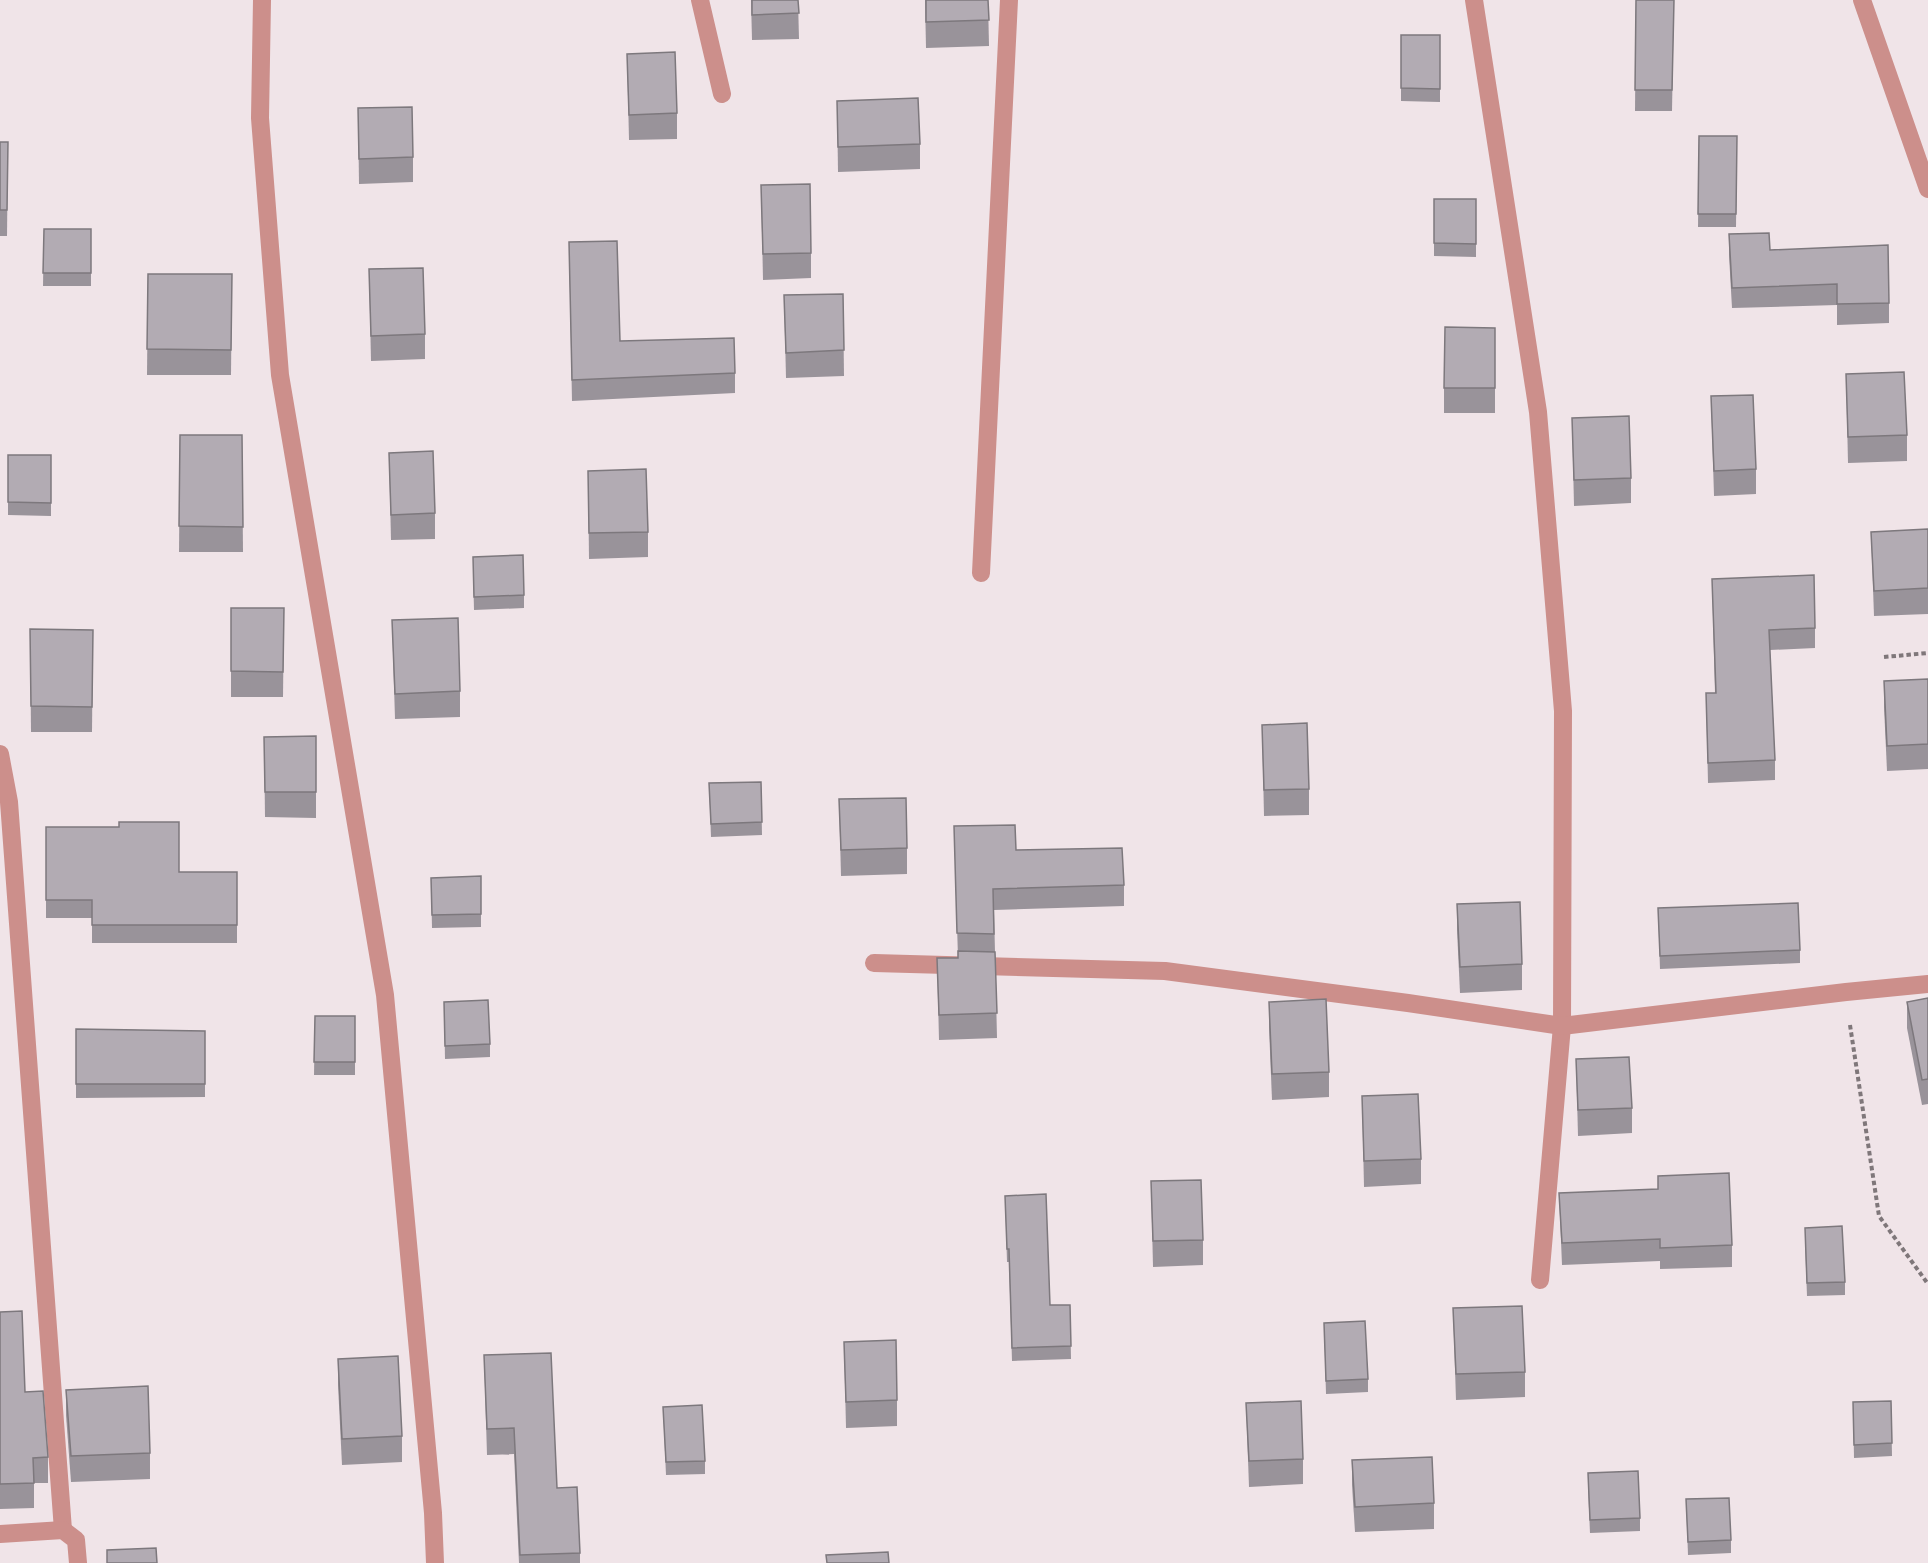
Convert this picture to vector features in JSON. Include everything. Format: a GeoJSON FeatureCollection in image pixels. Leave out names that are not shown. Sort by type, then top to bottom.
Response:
{"type":"FeatureCollection","features":[{"type":"Feature","properties":{"kind":"street"},"geometry":{"type":"LineString","coordinates":[[262,0],[260,118],[280,375],[385,995],[433,1513],[435,1563]]}},
{"type":"Feature","properties":{"kind":"street"},"geometry":{"type":"LineString","coordinates":[[700,0],[722,94]]}},
{"type":"Feature","properties":{"kind":"street"},"geometry":{"type":"LineString","coordinates":[[981,573],[1009,0]]}},
{"type":"Feature","properties":{"kind":"street"},"geometry":{"type":"LineString","coordinates":[[1474,0],[1538,412],[1563,711],[1562,1026],[1540,1280]]}},
{"type":"Feature","properties":{"kind":"street"},"geometry":{"type":"LineString","coordinates":[[1862,0],[1928,189]]}},
{"type":"Feature","properties":{"kind":"street"},"geometry":{"type":"LineString","coordinates":[[0,754],[9,802],[63,1530]]}},
{"type":"Feature","properties":{"kind":"street"},"geometry":{"type":"LineString","coordinates":[[874,963],[1165,970],[1562,1026],[1928,984]]}},
{"type":"Feature","properties":{"kind":"street"},"geometry":{"type":"LineString","coordinates":[[0,1534],[63,1530],[76,1540],[78,1563]]}},
{"type":"Feature","properties":{"kind":"path"},"geometry":{"type":"LineString","coordinates":[[1884,657],[1928,653]]}},
{"type":"Feature","properties":{"kind":"path"},"geometry":{"type":"LineString","coordinates":[[1846,992],[1879,1216],[1928,1284]]}},
{"type":"Feature","properties":{"kind":"building"},"geometry":{"type":"Polygon","coordinates":[[[752,0],[798,0],[799,13],[752,15],[752,0]]]}},
{"type":"Feature","properties":{"kind":"building"},"geometry":{"type":"Polygon","coordinates":[[[926,0],[988,0],[989,20],[926,22],[926,0]]]}},
{"type":"Feature","properties":{"kind":"building"},"geometry":{"type":"Polygon","coordinates":[[[1636,0],[1674,0],[1672,90],[1635,90],[1636,0]]]}},
{"type":"Feature","properties":{"kind":"building"},"geometry":{"type":"Polygon","coordinates":[[[1401,35],[1440,35],[1440,89],[1401,88],[1401,35]]]}},
{"type":"Feature","properties":{"kind":"building"},"geometry":{"type":"Polygon","coordinates":[[[675,52],[677,113],[629,115],[627,54],[675,52]]]}},
{"type":"Feature","properties":{"kind":"building"},"geometry":{"type":"Polygon","coordinates":[[[918,98],[920,144],[838,147],[837,101],[918,98]]]}},
{"type":"Feature","properties":{"kind":"building"},"geometry":{"type":"Polygon","coordinates":[[[412,107],[413,157],[359,159],[358,108],[412,107]]]}},
{"type":"Feature","properties":{"kind":"building"},"geometry":{"type":"Polygon","coordinates":[[[1699,136],[1737,136],[1736,214],[1698,214],[1699,136]]]}},
{"type":"Feature","properties":{"kind":"building"},"geometry":{"type":"Polygon","coordinates":[[[0,142],[8,142],[7,210],[0,210],[0,142]]]}},
{"type":"Feature","properties":{"kind":"building"},"geometry":{"type":"Polygon","coordinates":[[[810,184],[811,253],[763,254],[761,185],[810,184]]]}},
{"type":"Feature","properties":{"kind":"building"},"geometry":{"type":"Polygon","coordinates":[[[1434,199],[1476,199],[1476,244],[1434,243],[1434,199]]]}},
{"type":"Feature","properties":{"kind":"building"},"geometry":{"type":"Polygon","coordinates":[[[44,229],[91,229],[91,273],[43,273],[44,229]]]}},
{"type":"Feature","properties":{"kind":"building"},"geometry":{"type":"Polygon","coordinates":[[[1769,233],[1770,250],[1888,245],[1889,303],[1837,304],[1837,284],[1732,288],[1729,234],[1769,233]]]}},
{"type":"Feature","properties":{"kind":"building"},"geometry":{"type":"Polygon","coordinates":[[[617,241],[620,341],[734,338],[735,373],[572,380],[569,242],[617,241]]]}},
{"type":"Feature","properties":{"kind":"building"},"geometry":{"type":"Polygon","coordinates":[[[423,268],[425,334],[371,336],[369,269],[423,268]]]}},
{"type":"Feature","properties":{"kind":"building"},"geometry":{"type":"Polygon","coordinates":[[[148,274],[232,274],[231,350],[147,349],[148,274]]]}},
{"type":"Feature","properties":{"kind":"building"},"geometry":{"type":"Polygon","coordinates":[[[843,294],[844,350],[786,353],[784,295],[843,294]]]}},
{"type":"Feature","properties":{"kind":"building"},"geometry":{"type":"Polygon","coordinates":[[[1445,327],[1495,328],[1495,388],[1444,388],[1445,327]]]}},
{"type":"Feature","properties":{"kind":"building"},"geometry":{"type":"Polygon","coordinates":[[[1904,372],[1907,435],[1848,437],[1846,374],[1904,372]]]}},
{"type":"Feature","properties":{"kind":"building"},"geometry":{"type":"Polygon","coordinates":[[[1753,395],[1756,469],[1714,471],[1711,396],[1753,395]]]}},
{"type":"Feature","properties":{"kind":"building"},"geometry":{"type":"Polygon","coordinates":[[[1629,416],[1631,478],[1574,480],[1572,418],[1629,416]]]}},
{"type":"Feature","properties":{"kind":"building"},"geometry":{"type":"Polygon","coordinates":[[[180,435],[242,435],[243,527],[179,526],[180,435]]]}},
{"type":"Feature","properties":{"kind":"building"},"geometry":{"type":"Polygon","coordinates":[[[433,451],[435,513],[391,515],[389,453],[433,451]]]}},
{"type":"Feature","properties":{"kind":"building"},"geometry":{"type":"Polygon","coordinates":[[[8,455],[51,455],[51,503],[8,502],[8,455]]]}},
{"type":"Feature","properties":{"kind":"building"},"geometry":{"type":"Polygon","coordinates":[[[646,469],[648,532],[589,533],[588,471],[646,469]]]}},
{"type":"Feature","properties":{"kind":"building"},"geometry":{"type":"Polygon","coordinates":[[[1928,529],[1928,588],[1874,591],[1871,532],[1928,529]]]}},
{"type":"Feature","properties":{"kind":"building"},"geometry":{"type":"Polygon","coordinates":[[[523,555],[524,595],[474,597],[473,557],[523,555]]]}},
{"type":"Feature","properties":{"kind":"building"},"geometry":{"type":"Polygon","coordinates":[[[1814,575],[1815,628],[1769,630],[1775,760],[1708,763],[1706,693],[1716,693],[1712,579],[1814,575]]]}},
{"type":"Feature","properties":{"kind":"building"},"geometry":{"type":"Polygon","coordinates":[[[231,608],[284,608],[283,672],[231,671],[231,608]]]}},
{"type":"Feature","properties":{"kind":"building"},"geometry":{"type":"Polygon","coordinates":[[[458,618],[460,691],[395,694],[392,620],[458,618]]]}},
{"type":"Feature","properties":{"kind":"building"},"geometry":{"type":"Polygon","coordinates":[[[30,629],[93,630],[92,707],[31,706],[30,629]]]}},
{"type":"Feature","properties":{"kind":"building"},"geometry":{"type":"Polygon","coordinates":[[[1928,679],[1928,744],[1887,746],[1884,681],[1928,679]]]}},
{"type":"Feature","properties":{"kind":"building"},"geometry":{"type":"Polygon","coordinates":[[[1307,723],[1309,789],[1264,790],[1262,725],[1307,723]]]}},
{"type":"Feature","properties":{"kind":"building"},"geometry":{"type":"Polygon","coordinates":[[[316,736],[316,792],[265,792],[264,737],[316,736]]]}},
{"type":"Feature","properties":{"kind":"building"},"geometry":{"type":"Polygon","coordinates":[[[761,782],[762,822],[711,824],[709,783],[761,782]]]}},
{"type":"Feature","properties":{"kind":"building"},"geometry":{"type":"Polygon","coordinates":[[[906,798],[907,848],[841,850],[839,799],[906,798]]]}},
{"type":"Feature","properties":{"kind":"building"},"geometry":{"type":"Polygon","coordinates":[[[119,822],[179,822],[179,872],[237,872],[237,925],[92,925],[92,900],[46,900],[46,827],[119,827],[119,822]]]}},
{"type":"Feature","properties":{"kind":"building"},"geometry":{"type":"Polygon","coordinates":[[[1015,825],[1016,850],[1122,848],[1124,885],[993,889],[994,934],[957,933],[954,826],[1015,825]]]}},
{"type":"Feature","properties":{"kind":"building"},"geometry":{"type":"Polygon","coordinates":[[[481,876],[481,914],[432,915],[431,878],[481,876]]]}},
{"type":"Feature","properties":{"kind":"building"},"geometry":{"type":"Polygon","coordinates":[[[1520,902],[1522,964],[1460,967],[1457,904],[1520,902]]]}},
{"type":"Feature","properties":{"kind":"building"},"geometry":{"type":"Polygon","coordinates":[[[1798,903],[1800,950],[1660,956],[1658,908],[1798,903]]]}},
{"type":"Feature","properties":{"kind":"building"},"geometry":{"type":"Polygon","coordinates":[[[958,951],[995,952],[997,1013],[939,1015],[937,958],[958,958],[958,951]]]}},
{"type":"Feature","properties":{"kind":"building"},"geometry":{"type":"Polygon","coordinates":[[[1928,998],[1928,1079],[1922,1080],[1907,1002],[1928,998]]]}},
{"type":"Feature","properties":{"kind":"building"},"geometry":{"type":"Polygon","coordinates":[[[1326,999],[1329,1072],[1272,1074],[1269,1002],[1326,999]]]}},
{"type":"Feature","properties":{"kind":"building"},"geometry":{"type":"Polygon","coordinates":[[[488,1000],[490,1044],[445,1046],[444,1002],[488,1000]]]}},
{"type":"Feature","properties":{"kind":"building"},"geometry":{"type":"Polygon","coordinates":[[[315,1016],[355,1016],[355,1062],[314,1062],[315,1016]]]}},
{"type":"Feature","properties":{"kind":"building"},"geometry":{"type":"Polygon","coordinates":[[[76,1029],[205,1031],[205,1084],[76,1084],[76,1029]]]}},
{"type":"Feature","properties":{"kind":"building"},"geometry":{"type":"Polygon","coordinates":[[[1629,1057],[1632,1108],[1578,1110],[1576,1059],[1629,1057]]]}},
{"type":"Feature","properties":{"kind":"building"},"geometry":{"type":"Polygon","coordinates":[[[1418,1094],[1421,1159],[1364,1161],[1362,1096],[1418,1094]]]}},
{"type":"Feature","properties":{"kind":"building"},"geometry":{"type":"Polygon","coordinates":[[[1729,1173],[1732,1245],[1660,1248],[1660,1239],[1562,1243],[1559,1193],[1658,1189],[1658,1176],[1729,1173]]]}},
{"type":"Feature","properties":{"kind":"building"},"geometry":{"type":"Polygon","coordinates":[[[1201,1180],[1203,1240],[1153,1241],[1151,1181],[1201,1180]]]}},
{"type":"Feature","properties":{"kind":"building"},"geometry":{"type":"Polygon","coordinates":[[[1046,1194],[1050,1305],[1070,1305],[1071,1346],[1012,1348],[1005,1196],[1046,1194]]]}},
{"type":"Feature","properties":{"kind":"building"},"geometry":{"type":"Polygon","coordinates":[[[1842,1226],[1845,1282],[1807,1283],[1805,1228],[1842,1226]]]}},
{"type":"Feature","properties":{"kind":"building"},"geometry":{"type":"Polygon","coordinates":[[[1522,1306],[1525,1372],[1456,1374],[1453,1308],[1522,1306]]]}},
{"type":"Feature","properties":{"kind":"building"},"geometry":{"type":"Polygon","coordinates":[[[22,1311],[25,1392],[43,1391],[48,1457],[33,1458],[34,1483],[0,1484],[0,1312],[22,1311]]]}},
{"type":"Feature","properties":{"kind":"building"},"geometry":{"type":"Polygon","coordinates":[[[1365,1321],[1368,1379],[1326,1381],[1324,1323],[1365,1321]]]}},
{"type":"Feature","properties":{"kind":"building"},"geometry":{"type":"Polygon","coordinates":[[[896,1340],[897,1400],[846,1402],[844,1342],[896,1340]]]}},
{"type":"Feature","properties":{"kind":"building"},"geometry":{"type":"Polygon","coordinates":[[[551,1353],[557,1488],[577,1487],[580,1553],[520,1555],[514,1428],[487,1429],[484,1355],[551,1353]]]}},
{"type":"Feature","properties":{"kind":"building"},"geometry":{"type":"Polygon","coordinates":[[[398,1356],[402,1436],[342,1439],[338,1359],[398,1356]]]}},
{"type":"Feature","properties":{"kind":"building"},"geometry":{"type":"Polygon","coordinates":[[[148,1386],[150,1453],[71,1456],[66,1390],[148,1386]]]}},
{"type":"Feature","properties":{"kind":"building"},"geometry":{"type":"Polygon","coordinates":[[[1301,1401],[1303,1459],[1249,1461],[1246,1403],[1301,1401]]]}},
{"type":"Feature","properties":{"kind":"building"},"geometry":{"type":"Polygon","coordinates":[[[1891,1401],[1892,1443],[1854,1445],[1853,1402],[1891,1401]]]}},
{"type":"Feature","properties":{"kind":"building"},"geometry":{"type":"Polygon","coordinates":[[[702,1405],[705,1461],[666,1462],[663,1407],[702,1405]]]}},
{"type":"Feature","properties":{"kind":"building"},"geometry":{"type":"Polygon","coordinates":[[[1432,1457],[1434,1503],[1355,1507],[1352,1460],[1432,1457]]]}},
{"type":"Feature","properties":{"kind":"building"},"geometry":{"type":"Polygon","coordinates":[[[1638,1471],[1640,1518],[1590,1520],[1588,1473],[1638,1471]]]}},
{"type":"Feature","properties":{"kind":"building"},"geometry":{"type":"Polygon","coordinates":[[[1729,1498],[1731,1540],[1688,1542],[1686,1499],[1729,1498]]]}},
{"type":"Feature","properties":{"kind":"building"},"geometry":{"type":"Polygon","coordinates":[[[156,1548],[157,1563],[107,1563],[107,1550],[156,1548]]]}},
{"type":"Feature","properties":{"kind":"building"},"geometry":{"type":"Polygon","coordinates":[[[888,1552],[889,1563],[827,1563],[826,1555],[888,1552]]]}}]}
